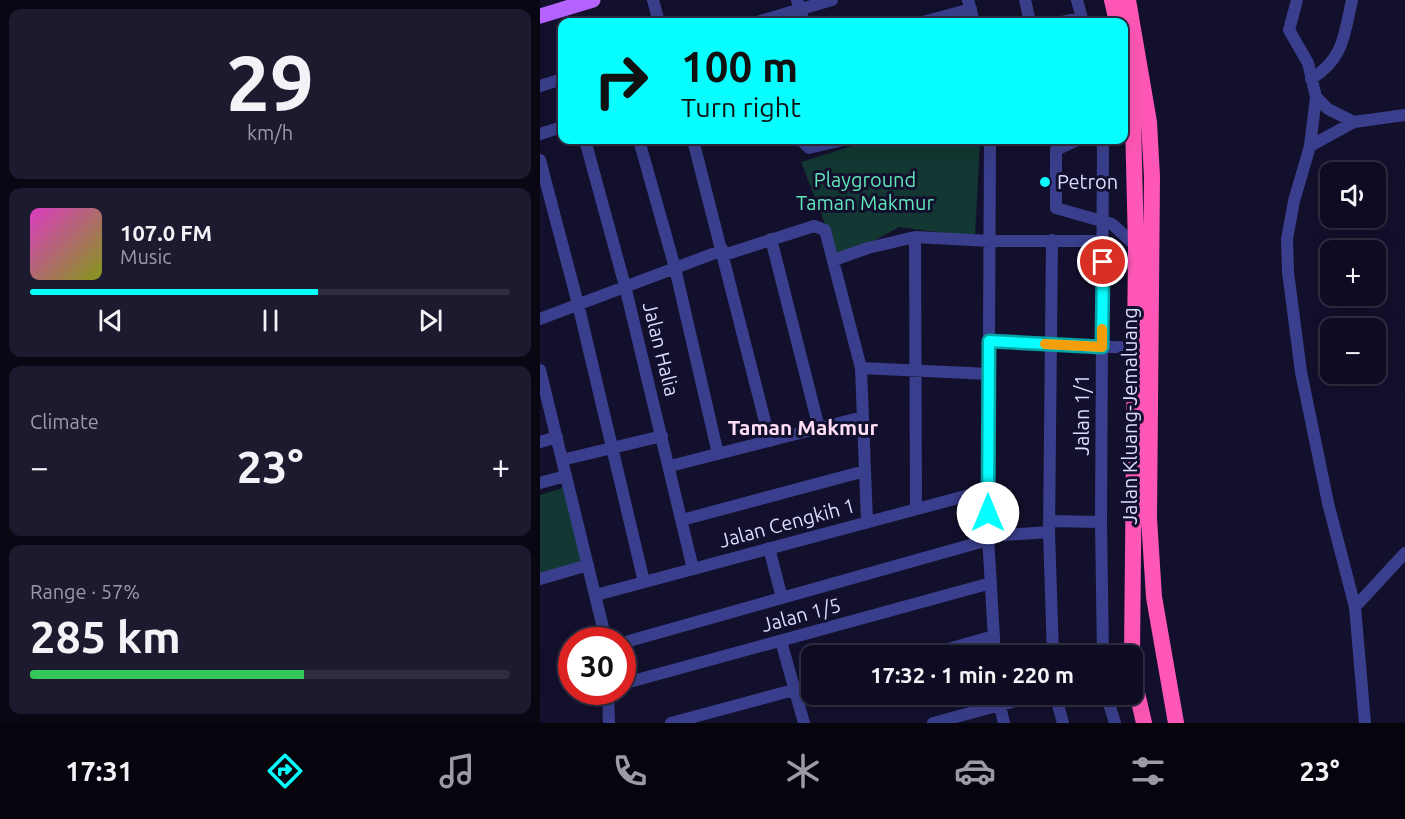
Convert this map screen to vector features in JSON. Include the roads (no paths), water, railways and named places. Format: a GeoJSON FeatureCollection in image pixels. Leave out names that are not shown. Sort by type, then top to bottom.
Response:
{"type":"FeatureCollection","features":[{"type":"Feature","properties":{"kind":"highway"},"geometry":{"type":"LineString","coordinates":[[1112,0],[1116,18]]}},
{"type":"Feature","properties":{"kind":"highway","name":"Jalan Kluang-Jemaluang"},"geometry":{"type":"LineString","coordinates":[[1128,0],[1147,111],[1152,177],[1149,518],[1154,597],[1176,723]]}},
{"type":"Feature","properties":{"kind":"highway","name":"Jalan Kluang-Jemaluang"},"geometry":{"type":"LineString","coordinates":[[1128,122],[1136,246],[1132,645]]}},
{"type":"Feature","properties":{"kind":"highway"},"geometry":{"type":"LineString","coordinates":[[1140,705],[1144,723]]}},
{"type":"Feature","properties":{"kind":"main road"},"geometry":{"type":"LineString","coordinates":[[540,16],[593,0]]}},
{"type":"Feature","properties":{"kind":"street"},"geometry":{"type":"LineString","coordinates":[[653,0],[658,18]]}},
{"type":"Feature","properties":{"kind":"street"},"geometry":{"type":"LineString","coordinates":[[767,18],[798,5],[832,0]]}},
{"type":"Feature","properties":{"kind":"street"},"geometry":{"type":"LineString","coordinates":[[1025,0],[1029,18]]}},
{"type":"Feature","properties":{"kind":"street"},"geometry":{"type":"LineString","coordinates":[[1077,0],[1082,18]]}},
{"type":"Feature","properties":{"kind":"street"},"geometry":{"type":"LineString","coordinates":[[1297,0],[1289,30],[1292,38],[1303,50],[1316,97],[1310,146],[1294,201],[1287,239],[1288,272],[1301,372],[1354,607],[1365,723]]}},
{"type":"Feature","properties":{"kind":"street"},"geometry":{"type":"LineString","coordinates":[[1311,79],[1327,69],[1339,52],[1352,0]]}},
{"type":"Feature","properties":{"kind":"street"},"geometry":{"type":"LineString","coordinates":[[933,18],[969,4]]}},
{"type":"Feature","properties":{"kind":"street"},"geometry":{"type":"LineString","coordinates":[[540,86],[558,80]]}},
{"type":"Feature","properties":{"kind":"street"},"geometry":{"type":"LineString","coordinates":[[1316,97],[1328,109],[1354,122]]}},
{"type":"Feature","properties":{"kind":"street"},"geometry":{"type":"LineString","coordinates":[[1310,146],[1354,122],[1405,115]]}},
{"type":"Feature","properties":{"kind":"street"},"geometry":{"type":"LineString","coordinates":[[540,134],[558,128]]}},
{"type":"Feature","properties":{"kind":"street","name":"Jalan Halia"},"geometry":{"type":"LineString","coordinates":[[586,144],[625,286],[693,569]]}},
{"type":"Feature","properties":{"kind":"street"},"geometry":{"type":"LineString","coordinates":[[640,144],[675,268],[718,454]]}},
{"type":"Feature","properties":{"kind":"street"},"geometry":{"type":"LineString","coordinates":[[694,144],[724,253],[770,441]]}},
{"type":"Feature","properties":{"kind":"street"},"geometry":{"type":"LineString","coordinates":[[805,144],[809,148],[826,144]]}},
{"type":"Feature","properties":{"kind":"street"},"geometry":{"type":"LineString","coordinates":[[991,144],[988,538],[994,645]]}},
{"type":"Feature","properties":{"kind":"street"},"geometry":{"type":"LineString","coordinates":[[1069,144],[1056,150],[1056,208],[1117,227],[1136,246]]}},
{"type":"Feature","properties":{"kind":"street","name":"Jalan 1/1"},"geometry":{"type":"LineString","coordinates":[[1103,144],[1101,522],[1103,645]]}},
{"type":"Feature","properties":{"kind":"street"},"geometry":{"type":"LineString","coordinates":[[540,160],[578,304],[644,582]]}},
{"type":"Feature","properties":{"kind":"street"},"geometry":{"type":"LineString","coordinates":[[540,319],[675,268],[814,226],[822,226],[834,260],[861,368],[867,522]]}},
{"type":"Feature","properties":{"kind":"street"},"geometry":{"type":"LineString","coordinates":[[915,237],[916,509]]}},
{"type":"Feature","properties":{"kind":"street"},"geometry":{"type":"LineString","coordinates":[[834,260],[879,245],[915,237],[990,241],[1103,241]]}},
{"type":"Feature","properties":{"kind":"street"},"geometry":{"type":"LineString","coordinates":[[771,239],[819,428]]}},
{"type":"Feature","properties":{"kind":"street"},"geometry":{"type":"LineString","coordinates":[[1052,240],[1049,526],[1053,645]]}},
{"type":"Feature","properties":{"kind":"street"},"geometry":{"type":"LineString","coordinates":[[989,341],[1134,348]]}},
{"type":"Feature","properties":{"kind":"street"},"geometry":{"type":"LineString","coordinates":[[861,368],[989,374]]}},
{"type":"Feature","properties":{"kind":"street"},"geometry":{"type":"LineString","coordinates":[[541,378],[603,627]]}},
{"type":"Feature","properties":{"kind":"street"},"geometry":{"type":"LineString","coordinates":[[670,466],[863,417]]}},
{"type":"Feature","properties":{"kind":"street"},"geometry":{"type":"LineString","coordinates":[[562,460],[662,436]]}},
{"type":"Feature","properties":{"kind":"street"},"geometry":{"type":"LineString","coordinates":[[540,442],[556,437]]}},
{"type":"Feature","properties":{"kind":"street"},"geometry":{"type":"LineString","coordinates":[[682,520],[865,471]]}},
{"type":"Feature","properties":{"kind":"street"},"geometry":{"type":"LineString","coordinates":[[540,483],[566,476]]}},
{"type":"Feature","properties":{"kind":"street","name":"Jalan Cengkih 1"},"geometry":{"type":"LineString","coordinates":[[596,595],[988,490]]}},
{"type":"Feature","properties":{"kind":"street"},"geometry":{"type":"LineString","coordinates":[[636,639],[988,538],[1049,526],[1101,522]]}},
{"type":"Feature","properties":{"kind":"street"},"geometry":{"type":"LineString","coordinates":[[769,548],[782,598]]}},
{"type":"Feature","properties":{"kind":"street"},"geometry":{"type":"LineString","coordinates":[[1354,607],[1405,553]]}},
{"type":"Feature","properties":{"kind":"street"},"geometry":{"type":"LineString","coordinates":[[540,579],[588,565]]}},
{"type":"Feature","properties":{"kind":"street","name":"Jalan 1/5"},"geometry":{"type":"LineString","coordinates":[[636,680],[991,583]]}},
{"type":"Feature","properties":{"kind":"street"},"geometry":{"type":"LineString","coordinates":[[962,645],[994,636]]}},
{"type":"Feature","properties":{"kind":"street"},"geometry":{"type":"LineString","coordinates":[[781,641],[804,723]]}},
{"type":"Feature","properties":{"kind":"street"},"geometry":{"type":"LineString","coordinates":[[671,723],[801,688]]}},
{"type":"Feature","properties":{"kind":"street"},"geometry":{"type":"LineString","coordinates":[[608,705],[609,723]]}},
{"type":"Feature","properties":{"kind":"street"},"geometry":{"type":"LineString","coordinates":[[933,723],[984,705]]}},
{"type":"Feature","properties":{"kind":"street"},"geometry":{"type":"LineString","coordinates":[[999,705],[1004,723]]}},
{"type":"Feature","properties":{"kind":"street"},"geometry":{"type":"LineString","coordinates":[[1058,705],[1063,723]]}},
{"type":"Feature","properties":{"kind":"street"},"geometry":{"type":"LineString","coordinates":[[1109,705],[1115,723]]}},
{"type":"Feature","properties":{"kind":"place","name":"Petron"},"geometry":{"type":"Point","coordinates":[1045,182]}},
{"type":"Feature","properties":{"kind":"district","name":"Taman Makmur"},"geometry":{"type":"Point","coordinates":[803,428]}},
{"type":"Feature","properties":{"kind":"park label","name":"Playground Taman Makmur"},"geometry":{"type":"Point","coordinates":[865,192]}}]}
